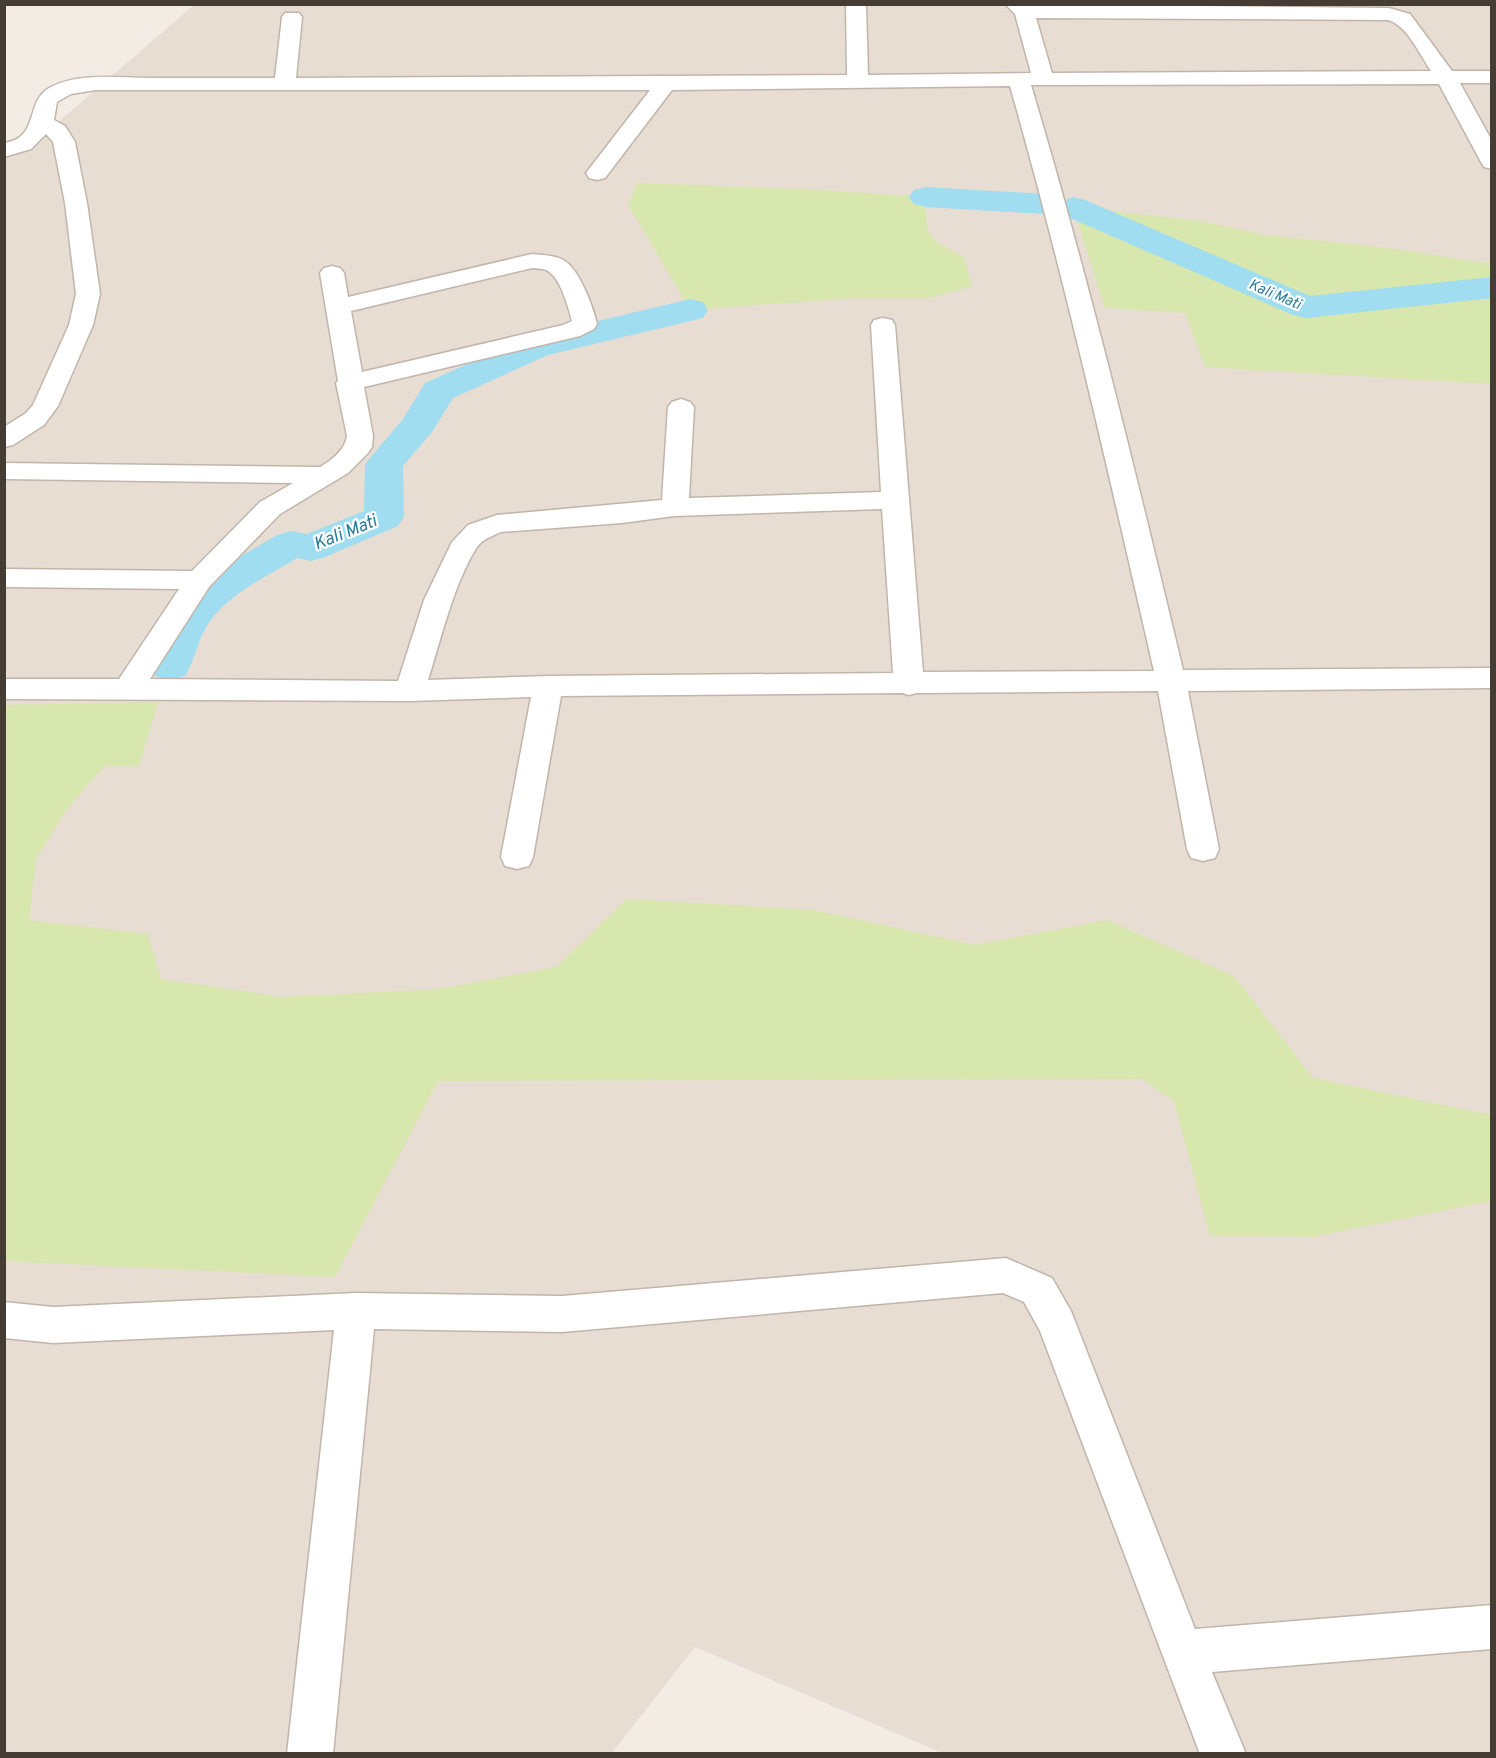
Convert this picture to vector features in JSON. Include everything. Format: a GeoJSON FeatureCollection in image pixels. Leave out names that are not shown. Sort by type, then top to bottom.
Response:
{"type":"FeatureCollection","features":[{"type":"Feature","properties":{"kind":"street"},"geometry":{"type":"LineString","coordinates":[[856,4],[858,81]]}},
{"type":"Feature","properties":{"kind":"street"},"geometry":{"type":"LineString","coordinates":[[1203,849],[1171,681],[1123,475],[1047,176],[1019,8],[1389,14],[1402,18],[1446,77],[1491,162]]}},
{"type":"Feature","properties":{"kind":"street"},"geometry":{"type":"LineString","coordinates":[[285,84],[292,17]]}},
{"type":"Feature","properties":{"kind":"street"},"geometry":{"type":"LineString","coordinates":[[4,150],[26,145],[42,122],[45,102],[54,93],[73,87],[96,84],[666,84],[1031,79],[1491,77]]}},
{"type":"Feature","properties":{"kind":"street"},"geometry":{"type":"LineString","coordinates":[[597,172],[666,84]]}},
{"type":"Feature","properties":{"kind":"street"},"geometry":{"type":"LineString","coordinates":[[4,439],[35,419],[45,406],[81,325],[88,294],[76,203],[64,142],[57,131],[42,122]]}},
{"type":"Feature","properties":{"kind":"street"},"geometry":{"type":"LineString","coordinates":[[338,307],[532,261],[547,262],[558,267],[581,309],[585,324],[571,331],[349,383]]}},
{"type":"Feature","properties":{"kind":"street"},"geometry":{"type":"LineString","coordinates":[[129,688],[199,580],[270,508],[323,474],[339,467],[359,447],[360,436],[349,383],[332,273]]}},
{"type":"Feature","properties":{"kind":"street"},"geometry":{"type":"LineString","coordinates":[[883,325],[909,685]]}},
{"type":"Feature","properties":{"kind":"street"},"geometry":{"type":"LineString","coordinates":[[674,507],[677,490],[681,407]]}},
{"type":"Feature","properties":{"kind":"street"},"geometry":{"type":"LineString","coordinates":[[4,471],[323,474]]}},
{"type":"Feature","properties":{"kind":"street"},"geometry":{"type":"LineString","coordinates":[[410,691],[438,600],[466,542],[478,531],[497,524],[674,507],[896,500]]}},
{"type":"Feature","properties":{"kind":"street"},"geometry":{"type":"LineString","coordinates":[[4,578],[199,580]]}},
{"type":"Feature","properties":{"kind":"street"},"geometry":{"type":"LineString","coordinates":[[4,688],[410,691],[548,686],[909,685],[1491,678]]}},
{"type":"Feature","properties":{"kind":"street"},"geometry":{"type":"LineString","coordinates":[[517,857],[548,686]]}},
{"type":"Feature","properties":{"kind":"street"},"geometry":{"type":"LineString","coordinates":[[4,1320],[53,1324],[356,1311],[562,1314],[1006,1275],[1038,1290],[1057,1324],[1223,1754]]}},
{"type":"Feature","properties":{"kind":"street"},"geometry":{"type":"LineString","coordinates":[[310,1754],[356,1311]]}},
{"type":"Feature","properties":{"kind":"street"},"geometry":{"type":"LineString","coordinates":[[1182,1652],[1491,1627]]}},
{"type":"Feature","properties":{"kind":"shaded area"},"geometry":{"type":"Polygon","coordinates":[[[194,5],[1491,5],[1491,1753],[942,1753],[695,1647],[612,1753],[5,1754],[5,143],[35,142],[194,5]]]}},
{"type":"Feature","properties":{"kind":"green space"},"geometry":{"type":"Polygon","coordinates":[[[637,183],[803,189],[926,197],[926,221],[931,236],[943,246],[964,257],[972,286],[930,298],[855,298],[690,310],[628,204],[637,183]]]}},
{"type":"Feature","properties":{"kind":"green space"},"geometry":{"type":"Polygon","coordinates":[[[1073,207],[1199,221],[1266,235],[1396,249],[1491,264],[1491,384],[1205,367],[1185,313],[1105,308],[1073,207]]]}},
{"type":"Feature","properties":{"kind":"green space"},"geometry":{"type":"Polygon","coordinates":[[[158,702],[139,766],[105,766],[69,806],[36,859],[29,920],[148,934],[161,979],[283,997],[439,989],[556,967],[627,899],[813,910],[975,945],[1107,920],[1234,976],[1313,1078],[1491,1115],[1491,1201],[1312,1237],[1210,1236],[1174,1101],[1142,1079],[438,1081],[335,1277],[5,1261],[5,705],[158,702]]]}},
{"type":"Feature","properties":{"kind":"waterway","name":"Kali Mati"},"geometry":{"type":"LineString","coordinates":[[926,197],[1045,204]]}},
{"type":"Feature","properties":{"kind":"waterway","name":"Kali Mati"},"geometry":{"type":"LineString","coordinates":[[1073,207],[1306,307],[1492,287]]}},
{"type":"Feature","properties":{"kind":"waterway","name":"Kali Mati"},"geometry":{"type":"LineString","coordinates":[[170,666],[184,627],[208,594],[291,544],[311,548],[384,517],[384,464],[419,424],[438,391],[536,347],[690,310]]}}]}
